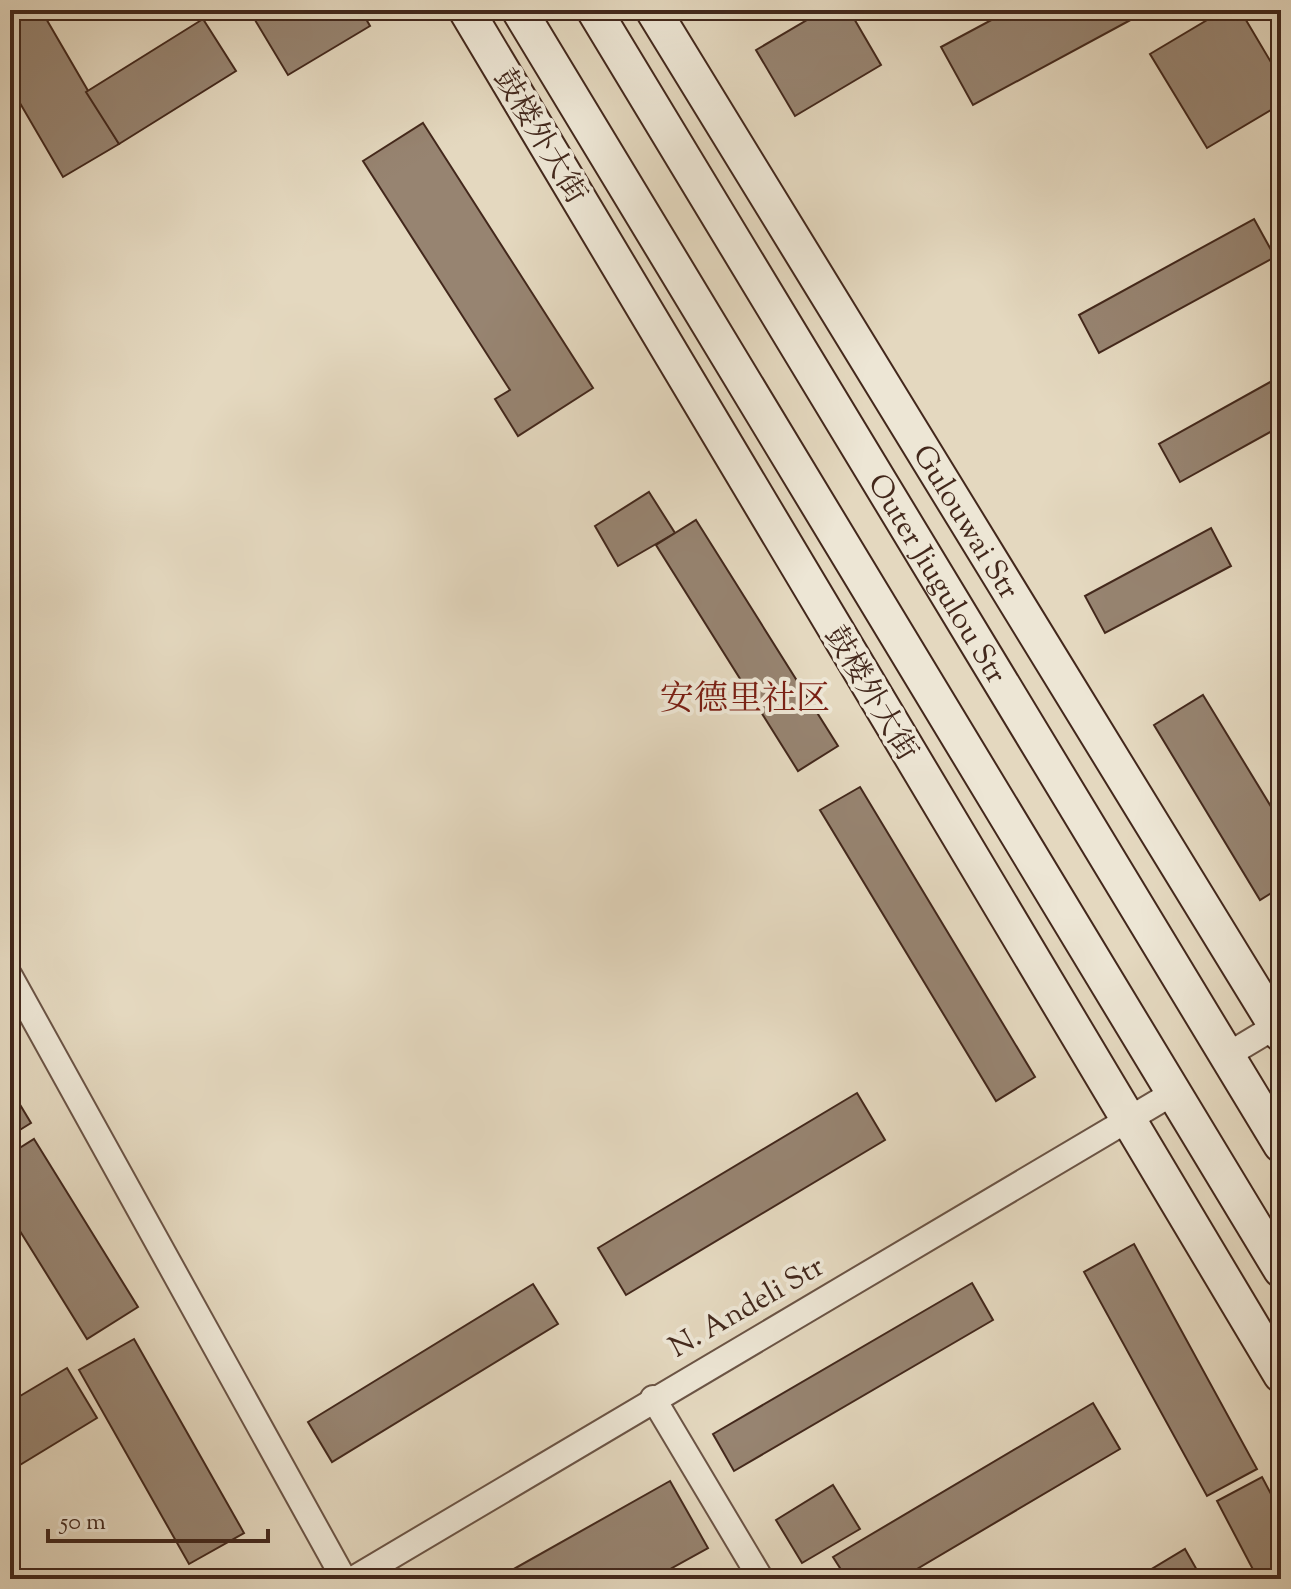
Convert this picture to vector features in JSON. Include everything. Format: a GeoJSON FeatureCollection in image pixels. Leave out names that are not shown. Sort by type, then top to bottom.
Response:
{"type":"FeatureCollection","features":[{"type":"Feature","properties":{"kind":"main road","name":"鼓楼外大街"},"geometry":{"type":"LineString","coordinates":[[466,10],[1281,1375]]}},
{"type":"Feature","properties":{"kind":"main road","name":"鼓楼外大街"},"geometry":{"type":"LineString","coordinates":[[519,10],[1281,1270]]}},
{"type":"Feature","properties":{"kind":"main road","name":"Outer Jiugulou Str"},"geometry":{"type":"LineString","coordinates":[[594,10],[1281,1145]]}},
{"type":"Feature","properties":{"kind":"main road","name":"Gulouwai Str"},"geometry":{"type":"LineString","coordinates":[[653,10],[1279,1028]]}},
{"type":"Feature","properties":{"kind":"street"},"geometry":{"type":"LineString","coordinates":[[10,976],[344,1579]]}},
{"type":"Feature","properties":{"kind":"street"},"geometry":{"type":"LineString","coordinates":[[1226,1056],[1279,1028]]}},
{"type":"Feature","properties":{"kind":"street","name":"N. Andeli Str"},"geometry":{"type":"LineString","coordinates":[[353,1579],[653,1398],[1173,1093]]}},
{"type":"Feature","properties":{"kind":"street"},"geometry":{"type":"LineString","coordinates":[[653,1398],[761,1579]]}},
{"type":"Feature","properties":{"kind":"building"},"geometry":{"type":"Polygon","coordinates":[[[10,10],[41,10],[119,144],[63,177],[10,86],[10,10]]]}},
{"type":"Feature","properties":{"kind":"building"},"geometry":{"type":"Polygon","coordinates":[[[249,10],[361,10],[370,26],[288,75],[249,10]]]}},
{"type":"Feature","properties":{"kind":"building"},"geometry":{"type":"Polygon","coordinates":[[[824,10],[849,10],[881,65],[795,116],[756,50],[824,10]]]}},
{"type":"Feature","properties":{"kind":"building"},"geometry":{"type":"Polygon","coordinates":[[[1010,10],[1149,10],[973,105],[941,47],[1010,10]]]}},
{"type":"Feature","properties":{"kind":"building"},"geometry":{"type":"Polygon","coordinates":[[[1224,10],[1240,10],[1281,79],[1281,104],[1207,148],[1150,54],[1224,10]]]}},
{"type":"Feature","properties":{"kind":"building"},"geometry":{"type":"Polygon","coordinates":[[[203,19],[236,71],[119,144],[86,92],[203,19]]]}},
{"type":"Feature","properties":{"kind":"building"},"geometry":{"type":"Polygon","coordinates":[[[423,123],[593,388],[518,436],[495,399],[510,390],[363,161],[423,123]]]}},
{"type":"Feature","properties":{"kind":"building"},"geometry":{"type":"Polygon","coordinates":[[[1254,219],[1275,257],[1099,353],[1079,315],[1254,219]]]}},
{"type":"Feature","properties":{"kind":"building"},"geometry":{"type":"Polygon","coordinates":[[[1281,376],[1281,426],[1180,482],[1159,444],[1281,376]]]}},
{"type":"Feature","properties":{"kind":"building"},"geometry":{"type":"Polygon","coordinates":[[[649,492],[675,533],[618,566],[595,526],[649,492]]]}},
{"type":"Feature","properties":{"kind":"building"},"geometry":{"type":"Polygon","coordinates":[[[696,520],[838,746],[798,771],[656,545],[696,520]]]}},
{"type":"Feature","properties":{"kind":"building"},"geometry":{"type":"Polygon","coordinates":[[[1211,528],[1231,566],[1105,633],[1085,596],[1211,528]]]}},
{"type":"Feature","properties":{"kind":"building"},"geometry":{"type":"Polygon","coordinates":[[[1203,695],[1281,823],[1281,887],[1260,900],[1154,725],[1203,695]]]}},
{"type":"Feature","properties":{"kind":"building"},"geometry":{"type":"Polygon","coordinates":[[[860,787],[1035,1077],[996,1101],[820,810],[860,787]]]}},
{"type":"Feature","properties":{"kind":"building"},"geometry":{"type":"Polygon","coordinates":[[[10,1088],[31,1123],[10,1136],[10,1088]]]}},
{"type":"Feature","properties":{"kind":"building"},"geometry":{"type":"Polygon","coordinates":[[[857,1093],[885,1140],[626,1295],[598,1248],[857,1093]]]}},
{"type":"Feature","properties":{"kind":"building"},"geometry":{"type":"Polygon","coordinates":[[[34,1139],[138,1307],[87,1339],[10,1215],[10,1154],[34,1139]]]}},
{"type":"Feature","properties":{"kind":"building"},"geometry":{"type":"Polygon","coordinates":[[[1134,1244],[1257,1469],[1207,1496],[1084,1272],[1134,1244]]]}},
{"type":"Feature","properties":{"kind":"building"},"geometry":{"type":"Polygon","coordinates":[[[972,1283],[993,1320],[734,1471],[713,1434],[972,1283]]]}},
{"type":"Feature","properties":{"kind":"building"},"geometry":{"type":"Polygon","coordinates":[[[533,1284],[558,1324],[332,1462],[308,1422],[533,1284]]]}},
{"type":"Feature","properties":{"kind":"building"},"geometry":{"type":"Polygon","coordinates":[[[134,1339],[244,1533],[189,1564],[79,1370],[134,1339]]]}},
{"type":"Feature","properties":{"kind":"building"},"geometry":{"type":"Polygon","coordinates":[[[67,1368],[97,1418],[10,1471],[10,1402],[67,1368]]]}},
{"type":"Feature","properties":{"kind":"building"},"geometry":{"type":"Polygon","coordinates":[[[1093,1403],[1120,1449],[900,1579],[847,1579],[833,1557],[1093,1403]]]}},
{"type":"Feature","properties":{"kind":"building"},"geometry":{"type":"Polygon","coordinates":[[[1262,1477],[1281,1513],[1281,1579],[1258,1579],[1217,1501],[1262,1477]]]}},
{"type":"Feature","properties":{"kind":"building"},"geometry":{"type":"Polygon","coordinates":[[[670,1481],[708,1548],[652,1579],[496,1579],[670,1481]]]}},
{"type":"Feature","properties":{"kind":"building"},"geometry":{"type":"Polygon","coordinates":[[[833,1485],[860,1529],[802,1563],[776,1520],[833,1485]]]}},
{"type":"Feature","properties":{"kind":"building"},"geometry":{"type":"Polygon","coordinates":[[[1185,1549],[1202,1579],[1135,1579],[1185,1549]]]}},
{"type":"Feature","properties":{"kind":"district","name":"安德里社区"},"geometry":{"type":"Point","coordinates":[745,697]}}]}
